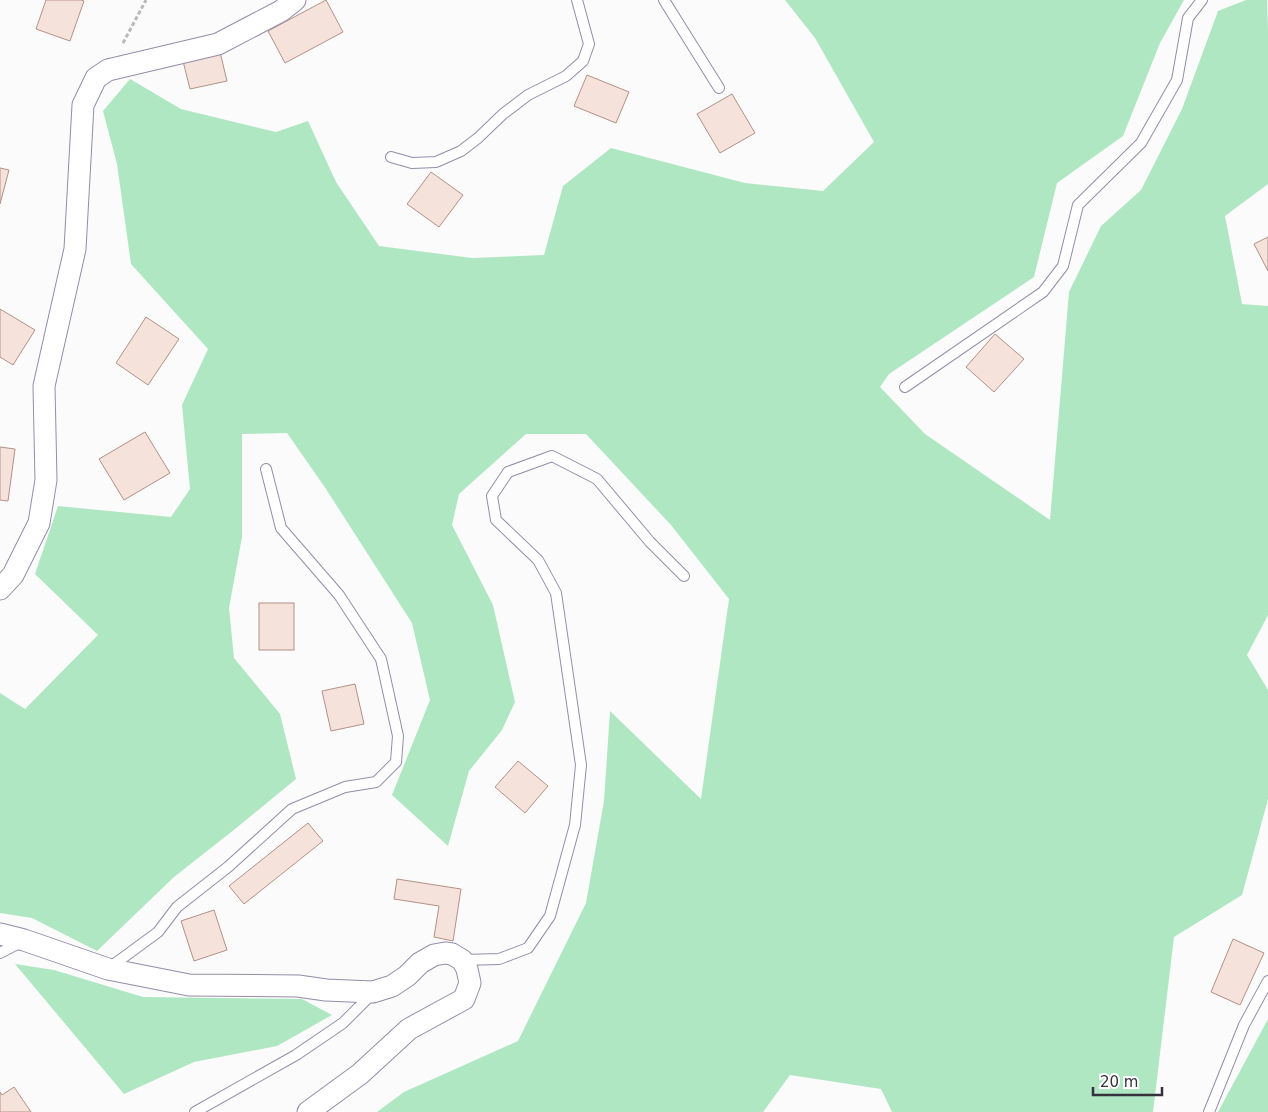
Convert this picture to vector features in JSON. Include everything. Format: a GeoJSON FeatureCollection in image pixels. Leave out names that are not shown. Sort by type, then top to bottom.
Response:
{"type":"FeatureCollection","features":[{"type":"Feature","properties":{"kind":"street"},"geometry":{"type":"LineString","coordinates":[[0,589],[13,575],[39,523],[46,480],[44,386],[75,249],[83,105],[96,78],[108,70],[218,44],[281,11],[294,0]]}},
{"type":"Feature","properties":{"kind":"street"},"geometry":{"type":"LineString","coordinates":[[0,934],[24,940],[108,969],[189,985],[298,986],[326,990],[373,992],[392,986],[407,976],[420,963],[434,955],[452,954],[462,960],[467,969],[470,983],[464,999],[409,1029],[360,1074],[308,1112]]}},
{"type":"Feature","properties":{"kind":"lane"},"geometry":{"type":"LineString","coordinates":[[391,157],[412,163],[436,162],[460,151],[478,138],[503,114],[528,96],[566,76],[583,61],[589,44],[577,0]]}},
{"type":"Feature","properties":{"kind":"lane"},"geometry":{"type":"LineString","coordinates":[[664,0],[719,88]]}},
{"type":"Feature","properties":{"kind":"lane"},"geometry":{"type":"LineString","coordinates":[[905,386],[1043,292],[1063,266],[1078,204],[1141,143],[1176,80],[1188,18],[1202,0]]}},
{"type":"Feature","properties":{"kind":"lane"},"geometry":{"type":"LineString","coordinates":[[462,960],[499,958],[528,948],[550,916],[575,825],[581,765],[556,593],[538,560],[496,520],[492,496],[508,472],[552,456],[597,479],[650,542],[684,576]]}},
{"type":"Feature","properties":{"kind":"lane"},"geometry":{"type":"LineString","coordinates":[[108,969],[158,932],[177,907],[228,866],[292,809],[345,787],[376,782],[396,762],[398,736],[381,659],[339,595],[281,528],[266,469]]}},
{"type":"Feature","properties":{"kind":"lane"},"geometry":{"type":"LineString","coordinates":[[0,953],[24,940]]}},
{"type":"Feature","properties":{"kind":"lane"},"geometry":{"type":"LineString","coordinates":[[1209,1112],[1244,1025],[1268,981]]}},
{"type":"Feature","properties":{"kind":"lane"},"geometry":{"type":"LineString","coordinates":[[195,1112],[296,1055],[343,1022],[373,992]]}},
{"type":"Feature","properties":{"kind":"path"},"geometry":{"type":"LineString","coordinates":[[108,70],[146,0]]}},
{"type":"Feature","properties":{"kind":"green space"},"geometry":{"type":"Polygon","coordinates":[[[785,0],[1184,0],[1160,43],[1123,136],[1057,183],[1034,277],[889,374],[880,387],[925,434],[1050,520],[1069,292],[1101,226],[1141,190],[1182,109],[1218,11],[1246,0],[1267,0],[1268,184],[1225,216],[1242,304],[1268,306],[1268,615],[1247,655],[1268,690],[1268,799],[1242,895],[1174,937],[1153,1112],[892,1112],[881,1089],[790,1075],[763,1112],[377,1112],[404,1092],[518,1041],[586,903],[604,801],[610,711],[701,799],[729,599],[671,525],[586,434],[526,434],[459,494],[452,525],[493,605],[515,702],[502,730],[469,771],[448,846],[392,795],[430,700],[412,623],[326,489],[287,433],[242,434],[242,537],[229,608],[234,658],[280,714],[296,779],[174,877],[97,951],[32,918],[0,913],[0,693],[25,709],[98,635],[35,574],[58,506],[171,517],[190,489],[182,405],[208,349],[131,264],[117,164],[103,111],[130,79],[181,109],[276,132],[308,121],[336,182],[379,246],[472,258],[544,255],[563,186],[611,148],[745,183],[823,191],[874,142],[815,38],[785,0]]]}},
{"type":"Feature","properties":{"kind":"green space"},"geometry":{"type":"Polygon","coordinates":[[[15,964],[54,970],[143,997],[302,999],[332,1015],[277,1046],[194,1062],[124,1094],[15,964]]]}},
{"type":"Feature","properties":{"kind":"green space"},"geometry":{"type":"Polygon","coordinates":[[[1268,1019],[1268,1112],[1218,1112],[1268,1019]]]}},
{"type":"Feature","properties":{"kind":"building"},"geometry":{"type":"Polygon","coordinates":[[[46,0],[84,1],[70,41],[36,29],[46,0]]]}},
{"type":"Feature","properties":{"kind":"building"},"geometry":{"type":"Polygon","coordinates":[[[326,0],[343,32],[285,63],[268,31],[326,0]]]}},
{"type":"Feature","properties":{"kind":"building"},"geometry":{"type":"Polygon","coordinates":[[[220,52],[227,81],[190,89],[183,61],[220,52]]]}},
{"type":"Feature","properties":{"kind":"building"},"geometry":{"type":"Polygon","coordinates":[[[587,75],[629,92],[616,123],[574,106],[587,75]]]}},
{"type":"Feature","properties":{"kind":"building"},"geometry":{"type":"Polygon","coordinates":[[[732,94],[755,133],[720,153],[697,114],[732,94]]]}},
{"type":"Feature","properties":{"kind":"building"},"geometry":{"type":"Polygon","coordinates":[[[0,168],[9,170],[0,204],[0,168]]]}},
{"type":"Feature","properties":{"kind":"building"},"geometry":{"type":"Polygon","coordinates":[[[431,172],[463,195],[439,227],[407,204],[431,172]]]}},
{"type":"Feature","properties":{"kind":"building"},"geometry":{"type":"Polygon","coordinates":[[[1268,237],[1268,271],[1254,244],[1268,237]]]}},
{"type":"Feature","properties":{"kind":"building"},"geometry":{"type":"Polygon","coordinates":[[[0,309],[35,330],[13,365],[0,357],[0,309]]]}},
{"type":"Feature","properties":{"kind":"building"},"geometry":{"type":"Polygon","coordinates":[[[146,317],[179,339],[148,385],[116,363],[146,317]]]}},
{"type":"Feature","properties":{"kind":"building"},"geometry":{"type":"Polygon","coordinates":[[[995,334],[1024,359],[994,392],[966,367],[995,334]]]}},
{"type":"Feature","properties":{"kind":"building"},"geometry":{"type":"Polygon","coordinates":[[[145,432],[170,473],[124,500],[99,459],[145,432]]]}},
{"type":"Feature","properties":{"kind":"building"},"geometry":{"type":"Polygon","coordinates":[[[0,447],[15,449],[8,501],[0,500],[0,447]]]}},
{"type":"Feature","properties":{"kind":"building"},"geometry":{"type":"Polygon","coordinates":[[[259,603],[294,603],[294,650],[259,650],[259,603]]]}},
{"type":"Feature","properties":{"kind":"building"},"geometry":{"type":"Polygon","coordinates":[[[355,684],[364,724],[331,731],[322,691],[355,684]]]}},
{"type":"Feature","properties":{"kind":"building"},"geometry":{"type":"Polygon","coordinates":[[[518,761],[548,786],[525,813],[495,787],[518,761]]]}},
{"type":"Feature","properties":{"kind":"building"},"geometry":{"type":"Polygon","coordinates":[[[308,823],[323,841],[244,904],[229,886],[308,823]]]}},
{"type":"Feature","properties":{"kind":"building"},"geometry":{"type":"Polygon","coordinates":[[[397,879],[461,889],[453,941],[434,937],[439,906],[394,899],[397,879]]]}},
{"type":"Feature","properties":{"kind":"building"},"geometry":{"type":"Polygon","coordinates":[[[214,910],[227,950],[194,961],[181,921],[214,910]]]}},
{"type":"Feature","properties":{"kind":"building"},"geometry":{"type":"Polygon","coordinates":[[[1233,939],[1264,953],[1240,1005],[1211,992],[1233,939]]]}},
{"type":"Feature","properties":{"kind":"building"},"geometry":{"type":"Polygon","coordinates":[[[14,1087],[31,1112],[0,1112],[0,1092],[2,1095],[14,1087]]]}}]}
